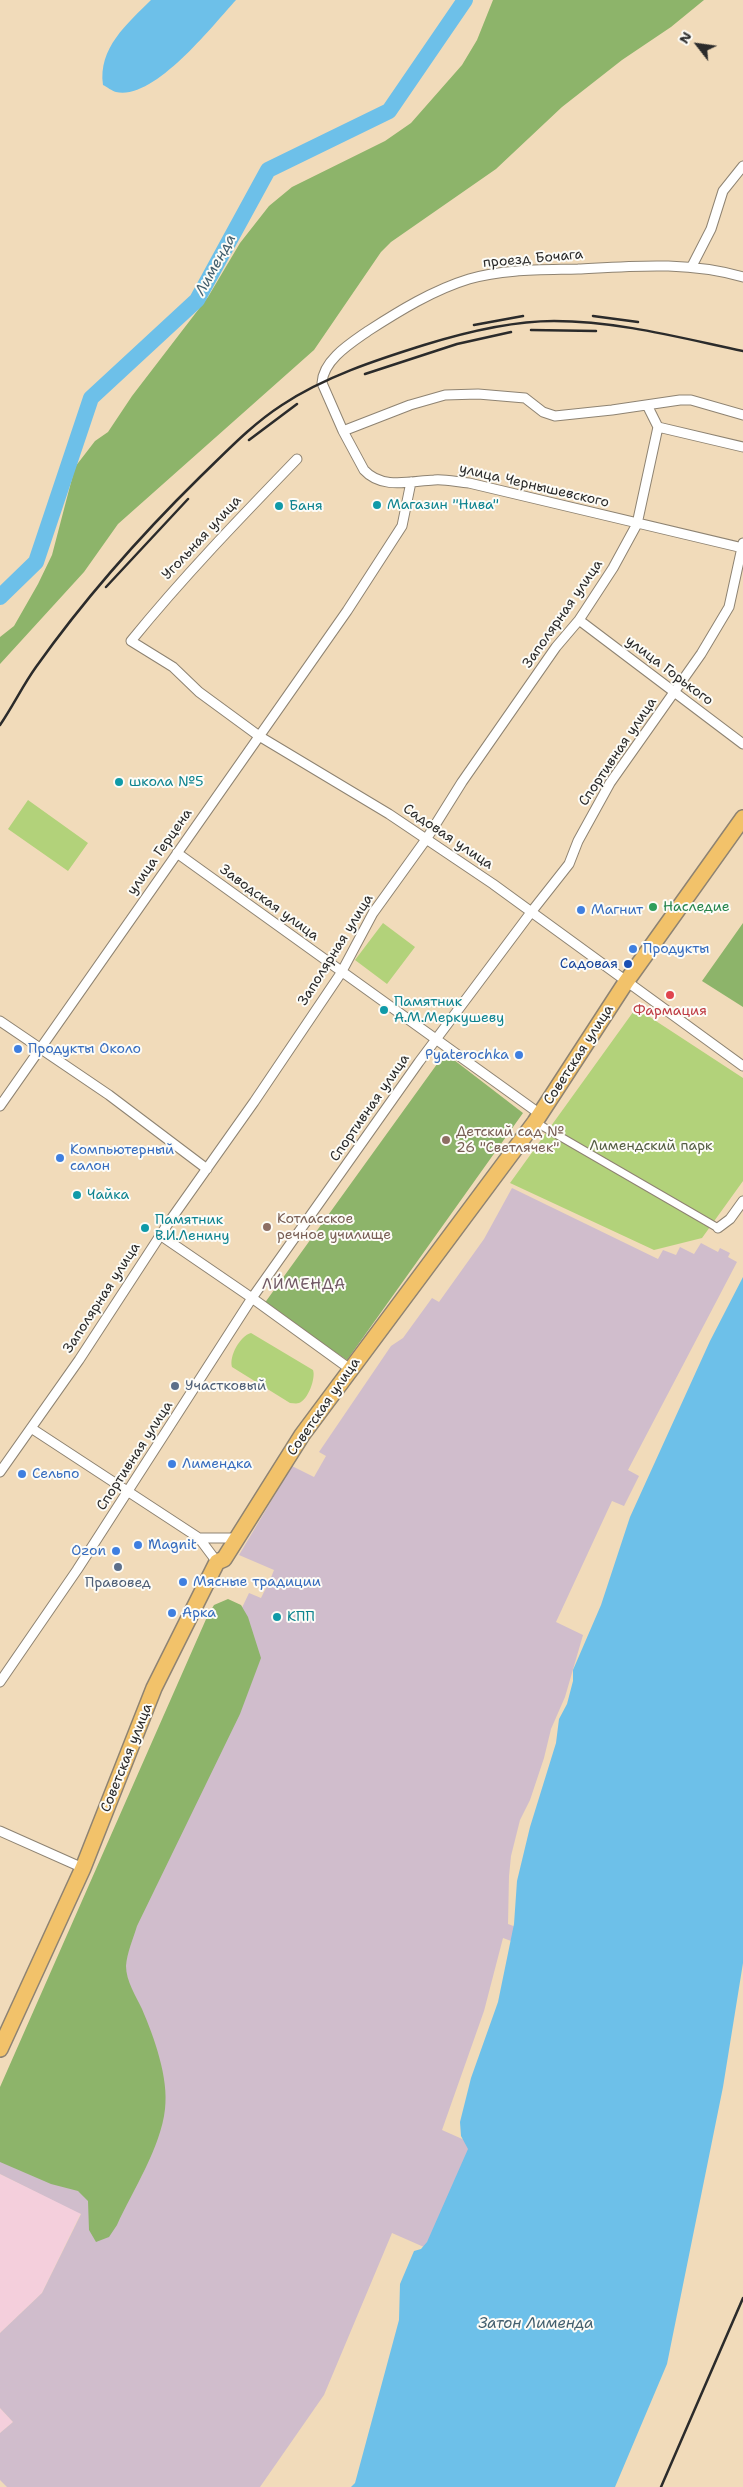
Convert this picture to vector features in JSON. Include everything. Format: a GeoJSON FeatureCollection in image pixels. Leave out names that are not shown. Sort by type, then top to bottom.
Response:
{"type":"FeatureCollection","features":[{"type":"Feature","properties":{"kind":"main road","name":"Советская улица"},"geometry":{"type":"LineString","coordinates":[[0,2048],[83,1868],[154,1688],[217,1562],[224,1559],[235,1538],[302,1435],[537,1118],[626,982],[743,818]]}},
{"type":"Feature","properties":{"kind":"street"},"geometry":{"type":"LineString","coordinates":[[692,266],[711,229],[723,191],[743,166]]}},
{"type":"Feature","properties":{"kind":"street","name":"проезд Бочага"},"geometry":{"type":"LineString","coordinates":[[324,372],[346,348],[388,318],[403,309],[468,280],[505,273],[657,265],[692,266],[743,277]]}},
{"type":"Feature","properties":{"kind":"street","name":"улица Чернышевского"},"geometry":{"type":"LineString","coordinates":[[324,372],[322,383],[342,431],[369,475],[386,482],[435,480],[469,483],[533,496],[637,524],[743,547]]}},
{"type":"Feature","properties":{"kind":"street"},"geometry":{"type":"LineString","coordinates":[[342,431],[410,405],[445,395],[478,394],[526,398],[543,412],[555,416],[660,402],[691,400],[743,415]]}},
{"type":"Feature","properties":{"kind":"street"},"geometry":{"type":"LineString","coordinates":[[646,405],[658,427],[743,446]]}},
{"type":"Feature","properties":{"kind":"street","name":"Заполярная улица"},"geometry":{"type":"LineString","coordinates":[[0,1472],[160,1235],[341,973],[373,913],[427,838],[462,782],[556,647],[579,620],[614,568],[637,524],[658,427]]}},
{"type":"Feature","properties":{"kind":"street","name":"Угольная улица"},"geometry":{"type":"LineString","coordinates":[[131,640],[175,587],[232,529],[271,484],[297,459]]}},
{"type":"Feature","properties":{"kind":"street","name":"улица Герцена"},"geometry":{"type":"LineString","coordinates":[[0,1106],[347,611],[402,526],[411,482]]}},
{"type":"Feature","properties":{"kind":"street","name":"Спортивная улица"},"geometry":{"type":"LineString","coordinates":[[0,1682],[128,1493],[252,1298],[438,1039],[569,864],[581,835],[610,783],[701,654],[729,607],[743,547]]}},
{"type":"Feature","properties":{"kind":"street","name":"улица Горького"},"geometry":{"type":"LineString","coordinates":[[579,620],[743,744]]}},
{"type":"Feature","properties":{"kind":"street","name":"Садовая улица"},"geometry":{"type":"LineString","coordinates":[[131,640],[173,666],[199,692],[259,736],[427,838],[532,911],[626,982],[743,1066]]}},
{"type":"Feature","properties":{"kind":"street","name":"Заводская улица"},"geometry":{"type":"LineString","coordinates":[[177,853],[341,973],[438,1039],[537,1118],[718,1228]]}},
{"type":"Feature","properties":{"kind":"street"},"geometry":{"type":"LineString","coordinates":[[0,1021],[109,1095],[207,1169]]}},
{"type":"Feature","properties":{"kind":"street"},"geometry":{"type":"LineString","coordinates":[[718,1228],[730,1218],[743,1201]]}},
{"type":"Feature","properties":{"kind":"street"},"geometry":{"type":"LineString","coordinates":[[160,1235],[252,1298],[350,1369]]}},
{"type":"Feature","properties":{"kind":"street"},"geometry":{"type":"LineString","coordinates":[[31,1428],[198,1538],[217,1562]]}},
{"type":"Feature","properties":{"kind":"street"},"geometry":{"type":"LineString","coordinates":[[198,1538],[235,1538]]}},
{"type":"Feature","properties":{"kind":"street"},"geometry":{"type":"LineString","coordinates":[[0,1831],[83,1868]]}},
{"type":"Feature","properties":{"kind":"shaded area"},"geometry":{"type":"Polygon","coordinates":[[[512,1188],[658,1259],[663,1250],[676,1255],[680,1247],[694,1254],[701,1243],[718,1252],[720,1248],[730,1253],[728,1257],[737,1262],[628,1470],[639,1476],[624,1506],[612,1501],[556,1622],[583,1635],[565,1697],[551,1729],[544,1758],[530,1800],[520,1820],[511,1856],[509,1876],[508,1924],[537,1935],[533,1949],[503,1938],[484,2011],[442,2130],[478,2146],[433,2251],[392,2233],[324,2395],[260,2487],[7,2487],[0,2480],[0,2433],[13,2422],[0,2408],[0,2333],[42,2293],[81,2214],[0,2174],[0,2116],[249,1593],[261,1598],[270,1580],[274,1570],[239,1555],[292,1466],[314,1477],[326,1456],[319,1452],[391,1346],[403,1338],[432,1298],[439,1302],[484,1239],[512,1188]]]}},
{"type":"Feature","properties":{"kind":"shaded area"},"geometry":{"type":"Polygon","coordinates":[[[0,2174],[81,2213],[42,2293],[0,2333],[0,2174]]]}},
{"type":"Feature","properties":{"kind":"shaded area"},"geometry":{"type":"Polygon","coordinates":[[[0,2408],[13,2422],[0,2433],[0,2408]]]}},
{"type":"Feature","properties":{"kind":"green space"},"geometry":{"type":"Polygon","coordinates":[[[493,0],[704,0],[671,27],[622,60],[562,107],[496,169],[391,242],[381,252],[314,350],[118,524],[84,572],[0,664],[0,637],[14,626],[52,555],[75,467],[95,441],[108,432],[132,396],[208,297],[240,243],[269,206],[292,187],[385,141],[411,123],[462,65],[477,40],[493,0]]]}},
{"type":"Feature","properties":{"kind":"green space"},"geometry":{"type":"Polygon","coordinates":[[[28,800],[88,843],[68,871],[8,829],[28,800]]]}},
{"type":"Feature","properties":{"kind":"green space"},"geometry":{"type":"Polygon","coordinates":[[[383,923],[415,947],[387,984],[355,960],[383,923]]]}},
{"type":"Feature","properties":{"kind":"green space"},"geometry":{"type":"Polygon","coordinates":[[[743,923],[743,1007],[702,981],[743,923]]]}},
{"type":"Feature","properties":{"kind":"green space","name":"Лимендский парк"},"geometry":{"type":"Polygon","coordinates":[[[636,1008],[743,1078],[743,1181],[702,1238],[654,1250],[510,1183],[636,1008]]]}},
{"type":"Feature","properties":{"kind":"green space"},"geometry":{"type":"Polygon","coordinates":[[[445,1053],[523,1113],[347,1360],[264,1304],[445,1053]]]}},
{"type":"Feature","properties":{"kind":"green space"},"geometry":{"type":"Polygon","coordinates":[[[251,1333],[313,1370],[314,1374],[310,1388],[302,1401],[290,1403],[232,1367],[232,1357],[236,1347],[243,1338],[251,1333]]]}},
{"type":"Feature","properties":{"kind":"green space"},"geometry":{"type":"Polygon","coordinates":[[[228,1599],[241,1605],[248,1617],[261,1658],[240,1714],[137,1926],[129,1951],[126,1972],[147,2020],[160,2058],[165,2084],[165,2109],[158,2138],[146,2168],[117,2225],[109,2237],[96,2242],[89,2230],[88,2201],[78,2191],[51,2184],[0,2162],[0,2087],[207,1617],[214,1605],[228,1599]]]}},
{"type":"Feature","properties":{"kind":"water"},"geometry":{"type":"Polygon","coordinates":[[[151,0],[236,0],[182,59],[165,73],[148,85],[131,92],[116,92],[103,85],[105,59],[116,38],[151,0]]]}},
{"type":"Feature","properties":{"kind":"water","name":"Затон Лименда"},"geometry":{"type":"Polygon","coordinates":[[[743,1277],[743,1963],[723,2087],[667,2364],[615,2487],[351,2487],[355,2483],[399,2320],[400,2284],[414,2251],[421,2249],[427,2242],[468,2149],[461,2136],[460,2122],[471,2078],[498,2002],[514,1924],[517,1881],[530,1827],[556,1743],[559,1719],[567,1704],[573,1681],[573,1670],[601,1605],[630,1517],[710,1341],[743,1277]]]}},
{"type":"Feature","properties":{"kind":"waterway","name":"Лименда"},"geometry":{"type":"LineString","coordinates":[[0,597],[36,562],[91,398],[197,300],[268,170],[389,111],[465,0]]}},
{"type":"Feature","properties":{"kind":"railway"},"geometry":{"type":"LineString","coordinates":[[474,325],[523,316]]}},
{"type":"Feature","properties":{"kind":"railway"},"geometry":{"type":"LineString","coordinates":[[593,316],[638,322]]}},
{"type":"Feature","properties":{"kind":"railway"},"geometry":{"type":"LineString","coordinates":[[0,725],[31,674],[74,616],[156,522],[249,430],[282,405],[315,386],[369,363],[440,340],[488,328],[538,321],[578,322],[626,327],[743,351]]}},
{"type":"Feature","properties":{"kind":"railway"},"geometry":{"type":"LineString","coordinates":[[531,330],[596,331]]}},
{"type":"Feature","properties":{"kind":"railway"},"geometry":{"type":"LineString","coordinates":[[365,374],[457,344],[511,332]]}},
{"type":"Feature","properties":{"kind":"railway"},"geometry":{"type":"LineString","coordinates":[[249,440],[297,404]]}},
{"type":"Feature","properties":{"kind":"railway"},"geometry":{"type":"LineString","coordinates":[[106,587],[188,499]]}},
{"type":"Feature","properties":{"kind":"railway"},"geometry":{"type":"LineString","coordinates":[[661,2487],[743,2298]]}},
{"type":"Feature","properties":{"kind":"place","name":"Магазин \"Нива\""},"geometry":{"type":"Point","coordinates":[377,505]}},
{"type":"Feature","properties":{"kind":"place","name":"Баня"},"geometry":{"type":"Point","coordinates":[279,506]}},
{"type":"Feature","properties":{"kind":"place","name":"школа №5"},"geometry":{"type":"Point","coordinates":[119,782]}},
{"type":"Feature","properties":{"kind":"place","name":"Наследие"},"geometry":{"type":"Point","coordinates":[653,907]}},
{"type":"Feature","properties":{"kind":"place","name":"Магнит"},"geometry":{"type":"Point","coordinates":[581,910]}},
{"type":"Feature","properties":{"kind":"place","name":"Продукты"},"geometry":{"type":"Point","coordinates":[633,949]}},
{"type":"Feature","properties":{"kind":"place","name":"Садовая"},"geometry":{"type":"Point","coordinates":[628,964]}},
{"type":"Feature","properties":{"kind":"place","name":"Фармация"},"geometry":{"type":"Point","coordinates":[670,995]}},
{"type":"Feature","properties":{"kind":"place","name":"Памятник А.М.Меркушеву"},"geometry":{"type":"Point","coordinates":[384,1010]}},
{"type":"Feature","properties":{"kind":"place","name":"Продукты Около"},"geometry":{"type":"Point","coordinates":[18,1049]}},
{"type":"Feature","properties":{"kind":"place","name":"Pyaterochka"},"geometry":{"type":"Point","coordinates":[519,1055]}},
{"type":"Feature","properties":{"kind":"place","name":"Детский сад № 26 \"Светлячек\""},"geometry":{"type":"Point","coordinates":[446,1140]}},
{"type":"Feature","properties":{"kind":"place","name":"Компьютерный салон"},"geometry":{"type":"Point","coordinates":[60,1158]}},
{"type":"Feature","properties":{"kind":"place","name":"Чайка"},"geometry":{"type":"Point","coordinates":[77,1195]}},
{"type":"Feature","properties":{"kind":"place","name":"Котласское речное училище"},"geometry":{"type":"Point","coordinates":[267,1227]}},
{"type":"Feature","properties":{"kind":"place","name":"Памятник В.И.Ленину"},"geometry":{"type":"Point","coordinates":[145,1228]}},
{"type":"Feature","properties":{"kind":"place","name":"Участковый"},"geometry":{"type":"Point","coordinates":[175,1386]}},
{"type":"Feature","properties":{"kind":"place","name":"Лимендка"},"geometry":{"type":"Point","coordinates":[172,1464]}},
{"type":"Feature","properties":{"kind":"place","name":"Сельпо"},"geometry":{"type":"Point","coordinates":[22,1474]}},
{"type":"Feature","properties":{"kind":"place","name":"Magnit"},"geometry":{"type":"Point","coordinates":[138,1545]}},
{"type":"Feature","properties":{"kind":"place","name":"Ozon"},"geometry":{"type":"Point","coordinates":[116,1551]}},
{"type":"Feature","properties":{"kind":"place","name":"Правовед"},"geometry":{"type":"Point","coordinates":[118,1567]}},
{"type":"Feature","properties":{"kind":"place","name":"Мясные традиции"},"geometry":{"type":"Point","coordinates":[183,1582]}},
{"type":"Feature","properties":{"kind":"place","name":"Арка"},"geometry":{"type":"Point","coordinates":[172,1613]}},
{"type":"Feature","properties":{"kind":"place","name":"КПП"},"geometry":{"type":"Point","coordinates":[277,1617]}},
{"type":"Feature","properties":{"kind":"district","name":"ЛИ́МЕНДА"},"geometry":{"type":"Point","coordinates":[304,1285]}}]}
